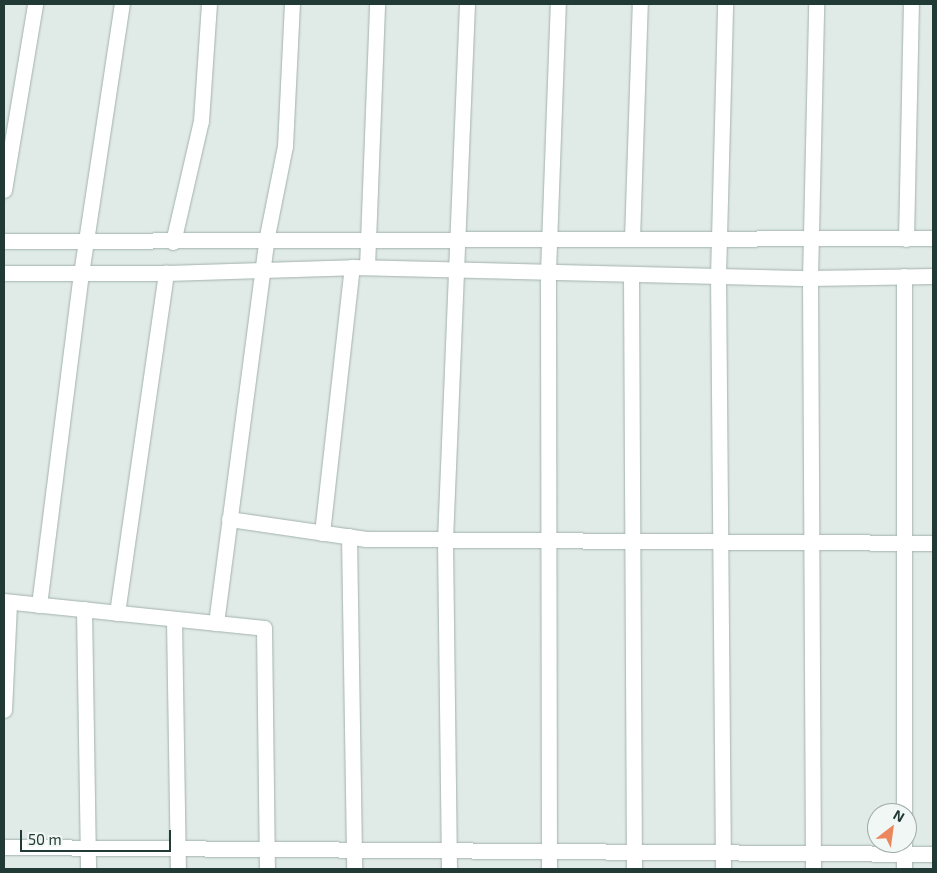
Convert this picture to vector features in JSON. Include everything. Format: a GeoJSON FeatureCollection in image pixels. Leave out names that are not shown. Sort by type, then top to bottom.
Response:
{"type":"FeatureCollection","features":[{"type":"Feature","properties":{"kind":"street"},"geometry":{"type":"LineString","coordinates":[[4,190],[35,4]]}},
{"type":"Feature","properties":{"kind":"street"},"geometry":{"type":"LineString","coordinates":[[38,605],[81,274],[122,4]]}},
{"type":"Feature","properties":{"kind":"street"},"geometry":{"type":"LineString","coordinates":[[174,242],[201,121],[209,4]]}},
{"type":"Feature","properties":{"kind":"street"},"geometry":{"type":"LineString","coordinates":[[216,623],[266,241],[284,146],[292,4]]}},
{"type":"Feature","properties":{"kind":"street"},"geometry":{"type":"LineString","coordinates":[[322,533],[359,267],[368,238],[377,4]]}},
{"type":"Feature","properties":{"kind":"street"},"geometry":{"type":"LineString","coordinates":[[449,869],[445,540],[467,4]]}},
{"type":"Feature","properties":{"kind":"street"},"geometry":{"type":"LineString","coordinates":[[549,869],[548,272],[558,4]]}},
{"type":"Feature","properties":{"kind":"street"},"geometry":{"type":"LineString","coordinates":[[632,239],[640,4]]}},
{"type":"Feature","properties":{"kind":"street"},"geometry":{"type":"LineString","coordinates":[[723,869],[718,276],[725,4]]}},
{"type":"Feature","properties":{"kind":"street"},"geometry":{"type":"LineString","coordinates":[[813,869],[810,278],[816,4]]}},
{"type":"Feature","properties":{"kind":"street"},"geometry":{"type":"LineString","coordinates":[[906,238],[911,4]]}},
{"type":"Feature","properties":{"kind":"street"},"geometry":{"type":"LineString","coordinates":[[4,241],[174,242],[457,237],[811,241],[933,238]]}},
{"type":"Feature","properties":{"kind":"street"},"geometry":{"type":"LineString","coordinates":[[4,273],[166,274],[359,267],[810,278],[933,276]]}},
{"type":"Feature","properties":{"kind":"street"},"geometry":{"type":"LineString","coordinates":[[117,613],[166,274]]}},
{"type":"Feature","properties":{"kind":"street"},"geometry":{"type":"LineString","coordinates":[[630,274],[634,869]]}},
{"type":"Feature","properties":{"kind":"street"},"geometry":{"type":"LineString","coordinates":[[904,276],[904,803]]}},
{"type":"Feature","properties":{"kind":"street"},"geometry":{"type":"LineString","coordinates":[[230,519],[349,536],[445,540],[933,543]]}},
{"type":"Feature","properties":{"kind":"street"},"geometry":{"type":"LineString","coordinates":[[349,536],[354,869]]}},
{"type":"Feature","properties":{"kind":"street"},"geometry":{"type":"LineString","coordinates":[[4,710],[6,601],[264,628],[267,869]]}},
{"type":"Feature","properties":{"kind":"street"},"geometry":{"type":"LineString","coordinates":[[84,609],[88,869]]}},
{"type":"Feature","properties":{"kind":"street"},"geometry":{"type":"LineString","coordinates":[[174,619],[178,869]]}},
{"type":"Feature","properties":{"kind":"street"},"geometry":{"type":"LineString","coordinates":[[4,847],[933,854]]}}]}
